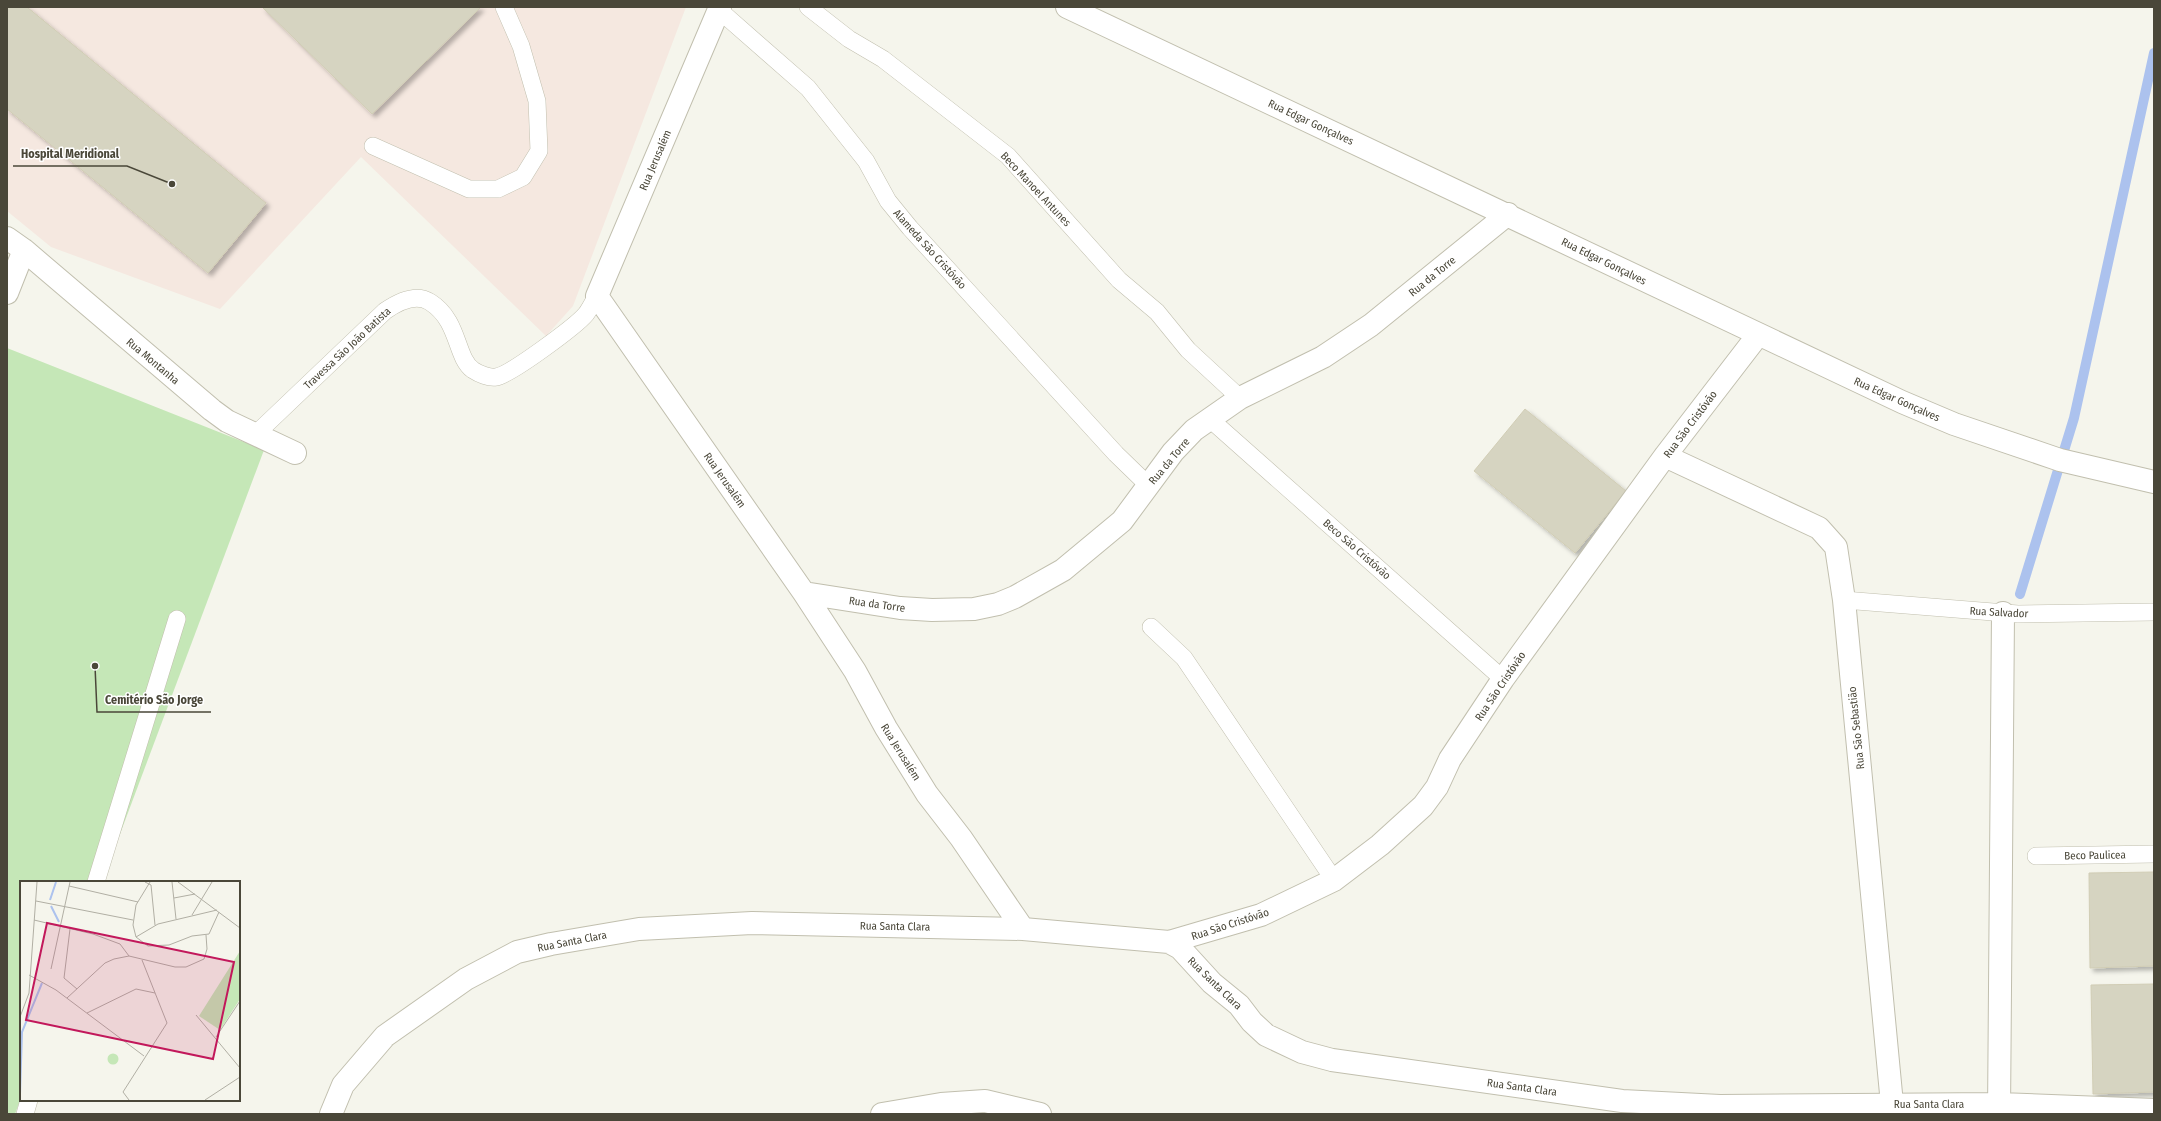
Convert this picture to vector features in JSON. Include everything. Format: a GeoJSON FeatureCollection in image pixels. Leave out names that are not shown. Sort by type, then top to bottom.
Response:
{"type":"FeatureCollection","features":[{"type":"Feature","properties":{"kind":"street","name":"Rua Edgar Gonçalves"},"geometry":{"type":"LineString","coordinates":[[1067,7],[1508,214],[1758,335],[1954,424],[2060,460],[2154,482]]}},
{"type":"Feature","properties":{"kind":"street","name":"Rua Jerusalém"},"geometry":{"type":"LineString","coordinates":[[719,8],[597,296],[804,593],[855,671],[886,728],[927,794],[961,838],[1023,928]]}},
{"type":"Feature","properties":{"kind":"street","name":"Rua da Torre"},"geometry":{"type":"LineString","coordinates":[[804,593],[900,608],[932,610],[974,609],[998,604],[1016,597],[1063,570],[1122,521],[1174,452],[1194,430],[1211,420],[1240,398],[1323,357],[1371,325],[1508,214]]}},
{"type":"Feature","properties":{"kind":"street"},"geometry":{"type":"LineString","coordinates":[[7,293],[15,244]]}},
{"type":"Feature","properties":{"kind":"street","name":"Rua Montanha"},"geometry":{"type":"LineString","coordinates":[[15,244],[212,410],[227,421],[257,433],[295,453]]}},
{"type":"Feature","properties":{"kind":"street","name":"Rua São Cristóvão"},"geometry":{"type":"LineString","coordinates":[[1169,942],[1261,915],[1334,880],[1380,845],[1423,806],[1437,787],[1450,759],[1503,679],[1665,456],[1758,335]]}},
{"type":"Feature","properties":{"kind":"street","name":"Rua São Sebastião"},"geometry":{"type":"LineString","coordinates":[[1665,456],[1819,528],[1836,546],[1844,600],[1892,1104]]}},
{"type":"Feature","properties":{"kind":"street"},"geometry":{"type":"LineString","coordinates":[[1999,1109],[2003,613]]}},
{"type":"Feature","properties":{"kind":"street","name":"Rua Santa Clara"},"geometry":{"type":"LineString","coordinates":[[331,1114],[343,1085],[385,1036],[466,979],[516,952],[639,929],[691,925],[752,923],[1023,928],[1169,942],[1180,948],[1212,983],[1239,1005],[1252,1022],[1266,1035],[1302,1052],[1332,1060],[1622,1101],[1720,1106],[1892,1104],[1999,1109],[2154,1110]]}},
{"type":"Feature","properties":{"kind":"street"},"geometry":{"type":"LineString","coordinates":[[882,1114],[941,1104],[985,1101],[1040,1114]]}},
{"type":"Feature","properties":{"kind":"lane"},"geometry":{"type":"LineString","coordinates":[[373,146],[469,189],[498,189],[523,177],[539,151],[537,101],[521,46],[504,7]]}},
{"type":"Feature","properties":{"kind":"lane","name":"Beco Manoel Antunes"},"geometry":{"type":"LineString","coordinates":[[808,7],[849,39],[883,59],[1008,156],[1120,280],[1157,312],[1188,350],[1240,398]]}},
{"type":"Feature","properties":{"kind":"lane","name":"Alameda São Cristóvão"},"geometry":{"type":"LineString","coordinates":[[719,8],[808,88],[866,161],[888,201],[910,228],[1116,454],[1148,485]]}},
{"type":"Feature","properties":{"kind":"lane","name":"Travessa São João Batista"},"geometry":{"type":"LineString","coordinates":[[257,433],[385,311],[399,301],[425,299],[438,307],[449,321],[464,357],[472,370],[484,376],[496,378],[518,367],[585,315],[597,296]]}},
{"type":"Feature","properties":{"kind":"lane","name":"Beco São Cristóvão"},"geometry":{"type":"LineString","coordinates":[[1211,420],[1503,679]]}},
{"type":"Feature","properties":{"kind":"lane","name":"Rua Salvador"},"geometry":{"type":"LineString","coordinates":[[1844,600],[2003,613],[2154,612]]}},
{"type":"Feature","properties":{"kind":"lane"},"geometry":{"type":"LineString","coordinates":[[96,881],[177,619]]}},
{"type":"Feature","properties":{"kind":"lane"},"geometry":{"type":"LineString","coordinates":[[1151,627],[1184,658],[1334,880]]}},
{"type":"Feature","properties":{"kind":"lane","name":"Beco Paulicea"},"geometry":{"type":"LineString","coordinates":[[2036,856],[2154,854]]}},
{"type":"Feature","properties":{"kind":"lane"},"geometry":{"type":"LineString","coordinates":[[25,1114],[29,1101]]}},
{"type":"Feature","properties":{"kind":"shaded area"},"geometry":{"type":"Polygon","coordinates":[[[7,7],[686,7],[573,306],[546,336],[361,157],[220,309],[51,247],[7,211],[7,7]]]}},
{"type":"Feature","properties":{"kind":"green space"},"geometry":{"type":"Polygon","coordinates":[[[7,348],[264,450],[102,881],[20,881],[20,1101],[15,1114],[7,1114],[7,348]]]}},
{"type":"Feature","properties":{"kind":"building"},"geometry":{"type":"Polygon","coordinates":[[[7,7],[27,7],[266,203],[208,273],[7,109],[7,7]]]}},
{"type":"Feature","properties":{"kind":"building"},"geometry":{"type":"Polygon","coordinates":[[[262,7],[481,7],[372,114],[262,7]]]}},
{"type":"Feature","properties":{"kind":"building"},"geometry":{"type":"Polygon","coordinates":[[[1525,409],[1626,491],[1575,553],[1474,471],[1525,409]]]}},
{"type":"Feature","properties":{"kind":"building"},"geometry":{"type":"Polygon","coordinates":[[[2154,872],[2154,966],[2090,968],[2089,873],[2154,872]]]}},
{"type":"Feature","properties":{"kind":"building"},"geometry":{"type":"Polygon","coordinates":[[[2154,984],[2154,1092],[2093,1094],[2091,985],[2154,984]]]}},
{"type":"Feature","properties":{"kind":"waterway"},"geometry":{"type":"LineString","coordinates":[[2020,594],[2074,418],[2154,53]]}},
{"type":"Feature","properties":{"kind":"place","name":"Hospital Meridional"},"geometry":{"type":"Point","coordinates":[172,184]}},
{"type":"Feature","properties":{"kind":"place","name":"Cemitério São Jorge"},"geometry":{"type":"Point","coordinates":[95,666]}}]}
